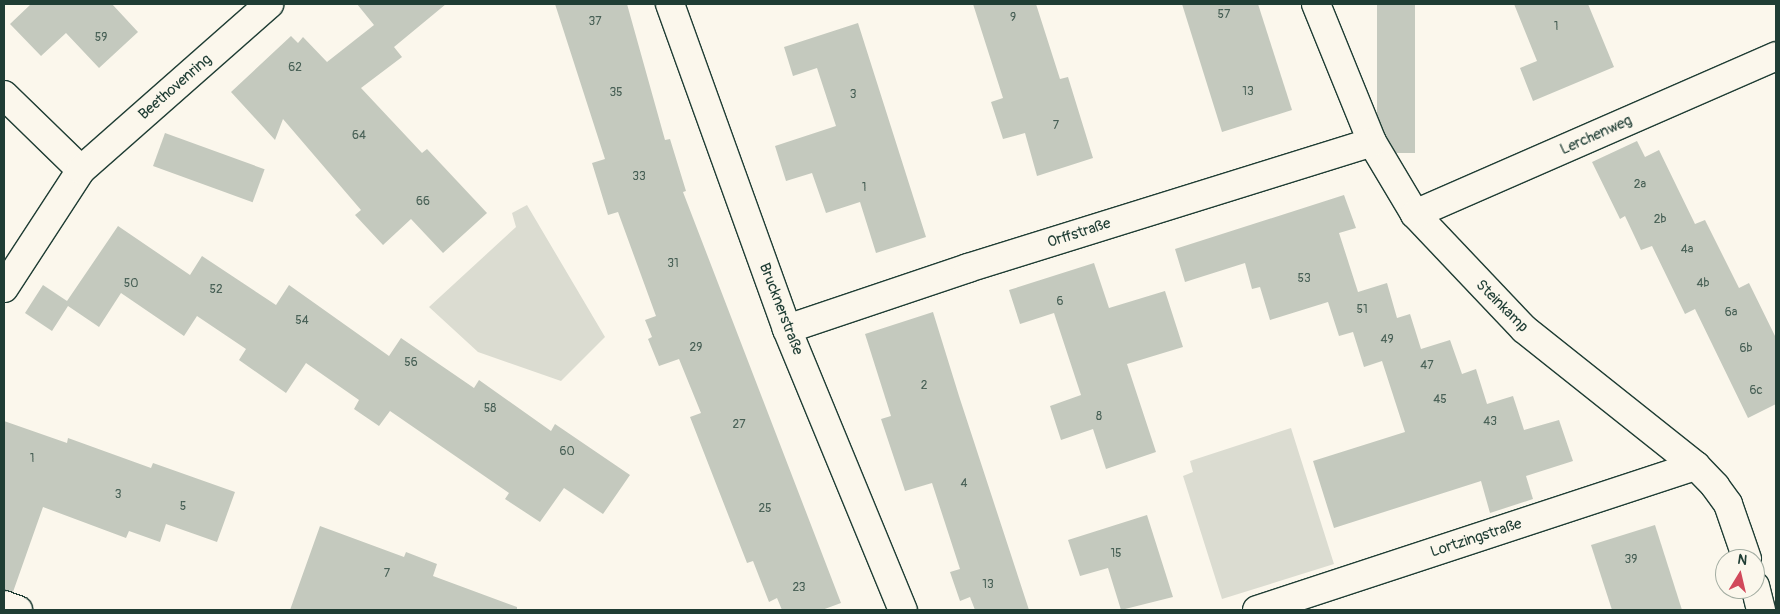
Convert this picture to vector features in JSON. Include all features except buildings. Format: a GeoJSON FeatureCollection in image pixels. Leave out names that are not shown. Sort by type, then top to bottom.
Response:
{"type":"FeatureCollection","features":[{"type":"Feature","properties":{"kind":"street","name":"Beethovenring"},"geometry":{"type":"LineString","coordinates":[[4,288],[81,170],[269,4]]}},
{"type":"Feature","properties":{"kind":"street","name":"Brucknerstraße"},"geometry":{"type":"LineString","coordinates":[[670,4],[787,329],[903,610]]}},
{"type":"Feature","properties":{"kind":"street","name":"Steinkamp"},"geometry":{"type":"LineString","coordinates":[[1316,4],[1372,142],[1415,214],[1524,329],[1696,466],[1728,504],[1744,549]]}},
{"type":"Feature","properties":{"kind":"street","name":"Lerchenweg"},"geometry":{"type":"LineString","coordinates":[[1415,214],[1776,56]]}},
{"type":"Feature","properties":{"kind":"street"},"geometry":{"type":"LineString","coordinates":[[4,95],[81,170]]}},
{"type":"Feature","properties":{"kind":"street","name":"Orffstraße"},"geometry":{"type":"LineString","coordinates":[[787,329],[968,268],[1372,142]]}},
{"type":"Feature","properties":{"kind":"street","name":"Lortzingstraße"},"geometry":{"type":"LineString","coordinates":[[1257,610],[1696,466]]}},
{"type":"Feature","properties":{"kind":"street"},"geometry":{"type":"LineString","coordinates":[[4,605],[18,610]]}},
{"type":"Feature","properties":{"kind":"shaded area"},"geometry":{"type":"Polygon","coordinates":[[[527,205],[605,337],[561,381],[478,352],[429,307],[516,227],[512,213],[527,205]]]}},
{"type":"Feature","properties":{"kind":"shaded area"},"geometry":{"type":"Polygon","coordinates":[[[1291,428],[1334,564],[1222,599],[1183,476],[1193,472],[1190,461],[1291,428]]]}}]}
